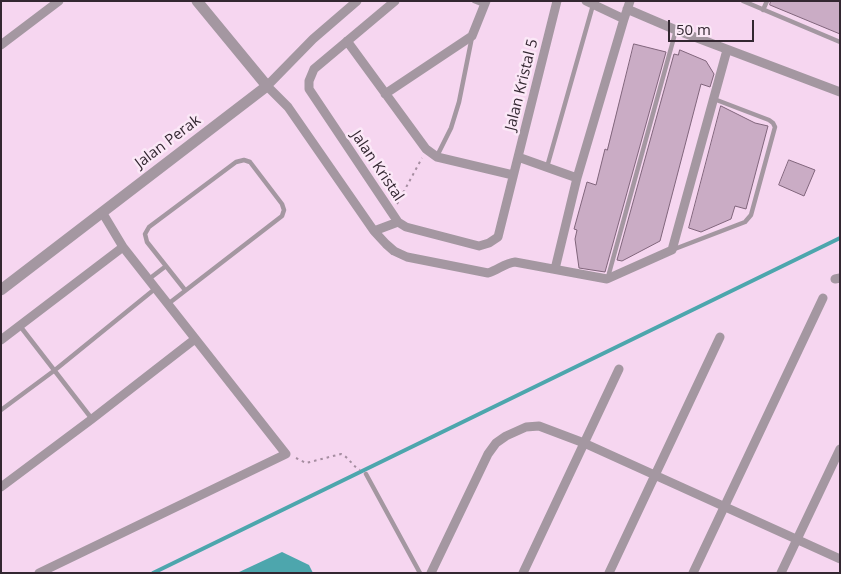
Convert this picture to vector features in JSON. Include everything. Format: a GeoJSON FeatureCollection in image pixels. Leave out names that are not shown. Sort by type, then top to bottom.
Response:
{"type":"FeatureCollection","features":[{"type":"Feature","properties":{"kind":"street"},"geometry":{"type":"LineString","coordinates":[[1,45],[59,1]]}},
{"type":"Feature","properties":{"kind":"street"},"geometry":{"type":"LineString","coordinates":[[197,1],[267,86],[288,107],[374,231],[394,251],[407,257],[488,273],[515,262],[607,279],[672,250],[727,50]]}},
{"type":"Feature","properties":{"kind":"street"},"geometry":{"type":"LineString","coordinates":[[267,86],[313,39],[357,1]]}},
{"type":"Feature","properties":{"kind":"street","name":"Jalan Kristal"},"geometry":{"type":"LineString","coordinates":[[395,1],[314,69],[309,81],[309,89],[392,214],[398,222],[406,227],[479,246],[489,243],[498,237],[513,175]]}},
{"type":"Feature","properties":{"kind":"street","name":"Jalan Kristal 5"},"geometry":{"type":"LineString","coordinates":[[513,175],[557,1]]}},
{"type":"Feature","properties":{"kind":"street"},"geometry":{"type":"LineString","coordinates":[[385,94],[472,36],[485,3]]}},
{"type":"Feature","properties":{"kind":"street"},"geometry":{"type":"LineString","coordinates":[[589,3],[624,19]]}},
{"type":"Feature","properties":{"kind":"street"},"geometry":{"type":"LineString","coordinates":[[555,269],[577,178],[629,5],[676,30],[840,92]]}},
{"type":"Feature","properties":{"kind":"street"},"geometry":{"type":"LineString","coordinates":[[346,41],[426,149],[436,157],[513,175]]}},
{"type":"Feature","properties":{"kind":"street","name":"Jalan Perak"},"geometry":{"type":"LineString","coordinates":[[1,290],[267,86]]}},
{"type":"Feature","properties":{"kind":"street"},"geometry":{"type":"LineString","coordinates":[[518,158],[577,178]]}},
{"type":"Feature","properties":{"kind":"street"},"geometry":{"type":"LineString","coordinates":[[39,573],[286,454],[123,246],[102,212]]}},
{"type":"Feature","properties":{"kind":"street"},"geometry":{"type":"LineString","coordinates":[[374,231],[398,222]]}},
{"type":"Feature","properties":{"kind":"street"},"geometry":{"type":"LineString","coordinates":[[1,340],[123,246]]}},
{"type":"Feature","properties":{"kind":"street"},"geometry":{"type":"LineString","coordinates":[[693,573],[823,298]]}},
{"type":"Feature","properties":{"kind":"street"},"geometry":{"type":"LineString","coordinates":[[609,573],[720,337]]}},
{"type":"Feature","properties":{"kind":"street"},"geometry":{"type":"LineString","coordinates":[[1,487],[195,339]]}},
{"type":"Feature","properties":{"kind":"street"},"geometry":{"type":"LineString","coordinates":[[524,573],[619,369]]}},
{"type":"Feature","properties":{"kind":"street"},"geometry":{"type":"LineString","coordinates":[[431,573],[488,454],[496,442],[526,427],[539,426],[584,443],[840,559]]}},
{"type":"Feature","properties":{"kind":"street"},"geometry":{"type":"LineString","coordinates":[[782,573],[840,449]]}},
{"type":"Feature","properties":{"kind":"lane"},"geometry":{"type":"LineString","coordinates":[[474,1],[485,3]]}},
{"type":"Feature","properties":{"kind":"lane"},"geometry":{"type":"LineString","coordinates":[[742,1],[840,42]]}},
{"type":"Feature","properties":{"kind":"lane"},"geometry":{"type":"LineString","coordinates":[[763,10],[767,1]]}},
{"type":"Feature","properties":{"kind":"lane"},"geometry":{"type":"LineString","coordinates":[[547,167],[589,3]]}},
{"type":"Feature","properties":{"kind":"lane"},"geometry":{"type":"LineString","coordinates":[[607,279],[676,30]]}},
{"type":"Feature","properties":{"kind":"lane"},"geometry":{"type":"LineString","coordinates":[[436,157],[451,128],[459,102],[472,36]]}},
{"type":"Feature","properties":{"kind":"lane"},"geometry":{"type":"LineString","coordinates":[[672,250],[745,222],[752,215],[776,127],[769,120],[714,99]]}},
{"type":"Feature","properties":{"kind":"lane"},"geometry":{"type":"LineString","coordinates":[[168,304],[282,216],[284,210],[282,204],[250,162],[244,160],[236,162],[149,227],[145,234],[147,242],[185,290]]}},
{"type":"Feature","properties":{"kind":"lane"},"geometry":{"type":"LineString","coordinates":[[149,279],[166,266]]}},
{"type":"Feature","properties":{"kind":"lane"},"geometry":{"type":"LineString","coordinates":[[1,410],[55,370],[156,288]]}},
{"type":"Feature","properties":{"kind":"lane"},"geometry":{"type":"LineString","coordinates":[[20,326],[92,419]]}},
{"type":"Feature","properties":{"kind":"lane"},"geometry":{"type":"LineString","coordinates":[[366,474],[420,573]]}},
{"type":"Feature","properties":{"kind":"path"},"geometry":{"type":"LineString","coordinates":[[392,214],[426,149]]}},
{"type":"Feature","properties":{"kind":"path"},"geometry":{"type":"LineString","coordinates":[[286,454],[306,462],[341,454],[349,458],[354,467]]}},
{"type":"Feature","properties":{"kind":"shaded area"},"geometry":{"type":"Polygon","coordinates":[[[282,552],[309,565],[313,573],[237,573],[282,552]]]}},
{"type":"Feature","properties":{"kind":"building"},"geometry":{"type":"Polygon","coordinates":[[[771,1],[840,1],[840,34],[770,5],[771,1]]]}},
{"type":"Feature","properties":{"kind":"building"},"geometry":{"type":"Polygon","coordinates":[[[634,44],[666,52],[605,272],[579,268],[575,239],[577,230],[574,229],[587,182],[596,185],[605,149],[607,150],[634,44]]]}},
{"type":"Feature","properties":{"kind":"building"},"geometry":{"type":"Polygon","coordinates":[[[680,50],[706,61],[714,74],[710,87],[701,84],[660,241],[622,261],[617,260],[674,54],[678,55],[680,50]]]}},
{"type":"Feature","properties":{"kind":"building"},"geometry":{"type":"Polygon","coordinates":[[[721,106],[755,123],[768,126],[746,209],[735,206],[731,219],[701,232],[689,228],[721,106]]]}},
{"type":"Feature","properties":{"kind":"building"},"geometry":{"type":"Polygon","coordinates":[[[789,160],[815,170],[804,196],[779,185],[789,160]]]}},
{"type":"Feature","properties":{"kind":"waterway"},"geometry":{"type":"LineString","coordinates":[[153,573],[840,238]]}}]}
